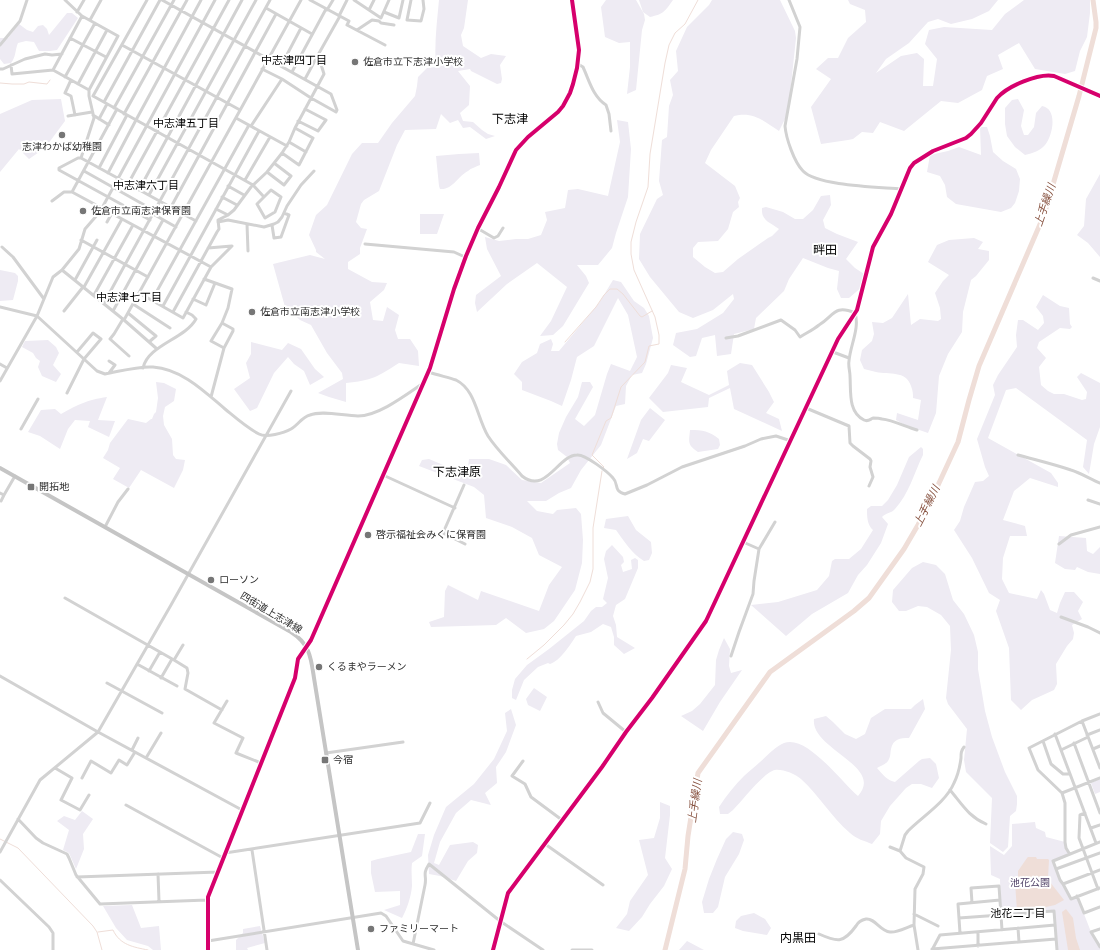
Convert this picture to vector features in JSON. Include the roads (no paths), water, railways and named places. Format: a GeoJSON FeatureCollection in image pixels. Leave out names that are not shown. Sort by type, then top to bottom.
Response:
{"type":"FeatureCollection","features":[{"type":"Feature","properties":{"kind":"main road","name":"四街道上志津線"},"geometry":{"type":"LineString","coordinates":[[0,468],[291,632],[306,646],[312,663],[358,950]]}},
{"type":"Feature","properties":{"kind":"street"},"geometry":{"type":"LineString","coordinates":[[77,12],[84,0]]}},
{"type":"Feature","properties":{"kind":"street"},"geometry":{"type":"LineString","coordinates":[[90,20],[100,0]]}},
{"type":"Feature","properties":{"kind":"street"},"geometry":{"type":"LineString","coordinates":[[147,0],[94,96],[245,180],[253,185],[264,196]]}},
{"type":"Feature","properties":{"kind":"street"},"geometry":{"type":"LineString","coordinates":[[99,119],[133,50],[161,0],[331,94],[337,110],[336,112],[282,79],[262,69]]}},
{"type":"Feature","properties":{"kind":"street"},"geometry":{"type":"LineString","coordinates":[[72,192],[109,125],[143,56],[174,0]]}},
{"type":"Feature","properties":{"kind":"street"},"geometry":{"type":"LineString","coordinates":[[99,168],[153,62],[187,0]]}},
{"type":"Feature","properties":{"kind":"street"},"geometry":{"type":"LineString","coordinates":[[108,173],[201,0]]}},
{"type":"Feature","properties":{"kind":"street"},"geometry":{"type":"LineString","coordinates":[[0,381],[37,316],[53,277],[62,270],[79,248],[85,229],[102,208],[215,0]]}},
{"type":"Feature","properties":{"kind":"street"},"geometry":{"type":"LineString","coordinates":[[128,184],[229,0]]}},
{"type":"Feature","properties":{"kind":"street"},"geometry":{"type":"LineString","coordinates":[[139,190],[242,0]]}},
{"type":"Feature","properties":{"kind":"street"},"geometry":{"type":"LineString","coordinates":[[149,195],[256,0]]}},
{"type":"Feature","properties":{"kind":"street"},"geometry":{"type":"LineString","coordinates":[[104,303],[270,0]]}},
{"type":"Feature","properties":{"kind":"street"},"geometry":{"type":"LineString","coordinates":[[130,356],[110,339],[128,313],[148,278],[301,0]]}},
{"type":"Feature","properties":{"kind":"street"},"geometry":{"type":"LineString","coordinates":[[310,0],[349,21],[347,25],[385,45]]}},
{"type":"Feature","properties":{"kind":"street"},"geometry":{"type":"LineString","coordinates":[[292,72],[312,34],[333,0]]}},
{"type":"Feature","properties":{"kind":"street"},"geometry":{"type":"LineString","coordinates":[[305,79],[347,0]]}},
{"type":"Feature","properties":{"kind":"street"},"geometry":{"type":"LineString","coordinates":[[354,0],[360,2],[380,19],[381,23],[394,25]]}},
{"type":"Feature","properties":{"kind":"street"},"geometry":{"type":"LineString","coordinates":[[369,10],[374,0]]}},
{"type":"Feature","properties":{"kind":"street"},"geometry":{"type":"LineString","coordinates":[[380,19],[389,0]]}},
{"type":"Feature","properties":{"kind":"street"},"geometry":{"type":"LineString","coordinates":[[384,12],[399,18],[403,0]]}},
{"type":"Feature","properties":{"kind":"street"},"geometry":{"type":"LineString","coordinates":[[411,0],[407,20],[421,21],[424,9],[424,0]]}},
{"type":"Feature","properties":{"kind":"street"},"geometry":{"type":"LineString","coordinates":[[208,950],[207,900],[260,763],[294,681],[298,659],[311,640],[425,382],[450,300],[477,228],[499,187],[516,150],[528,137],[558,112],[563,106],[573,84],[578,64],[579,50],[572,0]]}},
{"type":"Feature","properties":{"kind":"street"},"geometry":{"type":"LineString","coordinates":[[790,0],[800,28],[797,59],[785,126],[791,149],[799,166],[807,175],[820,180],[901,189]]}},
{"type":"Feature","properties":{"kind":"street"},"geometry":{"type":"LineString","coordinates":[[0,45],[20,21],[25,1]]}},
{"type":"Feature","properties":{"kind":"street"},"geometry":{"type":"LineString","coordinates":[[67,1],[82,16],[118,36],[89,90],[94,118],[81,158]]}},
{"type":"Feature","properties":{"kind":"street"},"geometry":{"type":"LineString","coordinates":[[266,8],[312,34]]}},
{"type":"Feature","properties":{"kind":"street"},"geometry":{"type":"LineString","coordinates":[[171,207],[276,14]]}},
{"type":"Feature","properties":{"kind":"street"},"geometry":{"type":"LineString","coordinates":[[53,70],[82,16]]}},
{"type":"Feature","properties":{"kind":"street"},"geometry":{"type":"LineString","coordinates":[[357,30],[372,20],[380,19]]}},
{"type":"Feature","properties":{"kind":"street"},"geometry":{"type":"LineString","coordinates":[[65,77],[95,23]]}},
{"type":"Feature","properties":{"kind":"street"},"geometry":{"type":"LineString","coordinates":[[281,66],[302,28]]}},
{"type":"Feature","properties":{"kind":"street"},"geometry":{"type":"LineString","coordinates":[[78,84],[107,30]]}},
{"type":"Feature","properties":{"kind":"street"},"geometry":{"type":"LineString","coordinates":[[70,38],[106,57]]}},
{"type":"Feature","properties":{"kind":"street"},"geometry":{"type":"LineString","coordinates":[[122,45],[240,110]]}},
{"type":"Feature","properties":{"kind":"street"},"geometry":{"type":"LineString","coordinates":[[0,69],[25,59],[45,54],[62,54]]}},
{"type":"Feature","properties":{"kind":"street"},"geometry":{"type":"LineString","coordinates":[[218,222],[218,220],[234,210],[244,195],[267,172],[287,146],[298,120],[324,74],[318,55]]}},
{"type":"Feature","properties":{"kind":"street"},"geometry":{"type":"LineString","coordinates":[[578,64],[583,67],[591,88],[595,94],[606,105],[609,114],[611,131]]}},
{"type":"Feature","properties":{"kind":"street"},"geometry":{"type":"LineString","coordinates":[[11,65],[12,74],[53,70],[89,90]]}},
{"type":"Feature","properties":{"kind":"street"},"geometry":{"type":"LineString","coordinates":[[493,950],[508,893],[546,844],[706,621],[841,333],[859,305],[870,254],[891,214],[912,165],[933,151],[966,138],[978,128],[997,98],[1008,89],[1031,79],[1046,75],[1054,76],[1100,96]]}},
{"type":"Feature","properties":{"kind":"street"},"geometry":{"type":"LineString","coordinates":[[152,300],[250,125],[282,79]]}},
{"type":"Feature","properties":{"kind":"street"},"geometry":{"type":"LineString","coordinates":[[71,80],[66,92],[71,96],[75,115]]}},
{"type":"Feature","properties":{"kind":"street"},"geometry":{"type":"LineString","coordinates":[[298,120],[318,131],[326,120],[305,108]]}},
{"type":"Feature","properties":{"kind":"street"},"geometry":{"type":"LineString","coordinates":[[68,116],[93,114],[109,125]]}},
{"type":"Feature","properties":{"kind":"street"},"geometry":{"type":"LineString","coordinates":[[236,118],[287,146]]}},
{"type":"Feature","properties":{"kind":"street"},"geometry":{"type":"LineString","coordinates":[[282,152],[299,165],[313,138],[295,128]]}},
{"type":"Feature","properties":{"kind":"street"},"geometry":{"type":"LineString","coordinates":[[162,306],[259,131]]}},
{"type":"Feature","properties":{"kind":"street"},"geometry":{"type":"LineString","coordinates":[[245,180],[270,137]]}},
{"type":"Feature","properties":{"kind":"street"},"geometry":{"type":"LineString","coordinates":[[289,142],[306,152]]}},
{"type":"Feature","properties":{"kind":"street"},"geometry":{"type":"LineString","coordinates":[[150,220],[78,181],[59,170],[59,168],[78,158],[81,158],[196,221]]}},
{"type":"Feature","properties":{"kind":"street"},"geometry":{"type":"LineString","coordinates":[[267,172],[284,185],[291,176],[274,163]]}},
{"type":"Feature","properties":{"kind":"street"},"geometry":{"type":"LineString","coordinates":[[84,171],[113,187],[176,227]]}},
{"type":"Feature","properties":{"kind":"street"},"geometry":{"type":"LineString","coordinates":[[218,222],[228,220],[264,227],[278,222],[301,185],[314,171]]}},
{"type":"Feature","properties":{"kind":"street"},"geometry":{"type":"LineString","coordinates":[[228,186],[244,195]]}},
{"type":"Feature","properties":{"kind":"street"},"geometry":{"type":"LineString","coordinates":[[271,190],[282,197],[275,212],[265,218],[257,204],[264,196],[271,190]]}},
{"type":"Feature","properties":{"kind":"street"},"geometry":{"type":"LineString","coordinates":[[52,201],[64,192],[72,192],[211,267]]}},
{"type":"Feature","properties":{"kind":"street"},"geometry":{"type":"LineString","coordinates":[[222,197],[237,205]]}},
{"type":"Feature","properties":{"kind":"street"},"geometry":{"type":"LineString","coordinates":[[216,209],[228,215]]}},
{"type":"Feature","properties":{"kind":"street"},"geometry":{"type":"LineString","coordinates":[[107,222],[112,213]]}},
{"type":"Feature","properties":{"kind":"street"},"geometry":{"type":"LineString","coordinates":[[272,225],[274,238],[281,237],[289,215],[284,213]]}},
{"type":"Feature","properties":{"kind":"street"},"geometry":{"type":"LineString","coordinates":[[64,311],[84,287],[122,219]]}},
{"type":"Feature","properties":{"kind":"street"},"geometry":{"type":"LineString","coordinates":[[113,311],[163,220]]}},
{"type":"Feature","properties":{"kind":"street"},"geometry":{"type":"LineString","coordinates":[[173,312],[219,229],[218,222]]}},
{"type":"Feature","properties":{"kind":"street"},"geometry":{"type":"LineString","coordinates":[[247,224],[248,251]]}},
{"type":"Feature","properties":{"kind":"street"},"geometry":{"type":"LineString","coordinates":[[94,295],[133,225]]}},
{"type":"Feature","properties":{"kind":"street"},"geometry":{"type":"LineString","coordinates":[[477,228],[494,238],[498,236],[503,228]]}},
{"type":"Feature","properties":{"kind":"street"},"geometry":{"type":"LineString","coordinates":[[81,240],[148,278]]}},
{"type":"Feature","properties":{"kind":"street"},"geometry":{"type":"LineString","coordinates":[[75,280],[97,240]]}},
{"type":"Feature","properties":{"kind":"street"},"geometry":{"type":"LineString","coordinates":[[366,244],[454,252],[465,257]]}},
{"type":"Feature","properties":{"kind":"street"},"geometry":{"type":"LineString","coordinates":[[139,293],[183,318],[211,267],[232,246],[208,248]]}},
{"type":"Feature","properties":{"kind":"street"},"geometry":{"type":"LineString","coordinates":[[2,248],[13,257],[44,299]]}},
{"type":"Feature","properties":{"kind":"street"},"geometry":{"type":"LineString","coordinates":[[62,270],[124,319],[157,349]]}},
{"type":"Feature","properties":{"kind":"street"},"geometry":{"type":"LineString","coordinates":[[1093,278],[1100,281]]}},
{"type":"Feature","properties":{"kind":"street"},"geometry":{"type":"LineString","coordinates":[[204,279],[232,289],[228,308],[222,323],[211,341],[224,348]]}},
{"type":"Feature","properties":{"kind":"street"},"geometry":{"type":"LineString","coordinates":[[193,299],[206,305],[215,283]]}},
{"type":"Feature","properties":{"kind":"street"},"geometry":{"type":"LineString","coordinates":[[133,304],[170,328]]}},
{"type":"Feature","properties":{"kind":"street"},"geometry":{"type":"LineString","coordinates":[[0,306],[37,316],[97,371],[102,373],[153,367],[162,368],[178,374],[260,435],[273,435],[290,430],[305,417],[311,414],[326,413],[359,416],[371,415],[425,382]]}},
{"type":"Feature","properties":{"kind":"street"},"geometry":{"type":"LineString","coordinates":[[726,338],[744,335],[781,320],[795,330],[800,337],[820,325],[836,311],[844,310],[855,313]]}},
{"type":"Feature","properties":{"kind":"street"},"geometry":{"type":"LineString","coordinates":[[142,368],[146,359],[157,349],[192,326],[196,319],[186,312]]}},
{"type":"Feature","properties":{"kind":"street"},"geometry":{"type":"LineString","coordinates":[[128,313],[156,336],[149,342]]}},
{"type":"Feature","properties":{"kind":"street"},"geometry":{"type":"LineString","coordinates":[[855,313],[855,330],[849,358],[850,392],[852,406],[856,414],[865,421],[874,418],[887,420],[916,430]]}},
{"type":"Feature","properties":{"kind":"street"},"geometry":{"type":"LineString","coordinates":[[210,397],[224,348],[233,331],[233,329],[222,323]]}},
{"type":"Feature","properties":{"kind":"street"},"geometry":{"type":"LineString","coordinates":[[67,392],[84,359],[101,339],[92,333],[77,352]]}},
{"type":"Feature","properties":{"kind":"street"},"geometry":{"type":"LineString","coordinates":[[833,352],[849,358]]}},
{"type":"Feature","properties":{"kind":"street"},"geometry":{"type":"LineString","coordinates":[[108,373],[115,365],[109,360]]}},
{"type":"Feature","properties":{"kind":"street"},"geometry":{"type":"LineString","coordinates":[[0,364],[7,368]]}},
{"type":"Feature","properties":{"kind":"street"},"geometry":{"type":"LineString","coordinates":[[429,372],[455,380],[466,387],[487,434],[522,476],[536,481],[545,478],[570,457],[580,455],[587,457],[615,479],[617,489],[621,493],[625,494],[647,486],[682,467],[745,446],[758,440],[776,436],[791,441]]}},
{"type":"Feature","properties":{"kind":"street"},"geometry":{"type":"LineString","coordinates":[[0,852],[40,780],[98,732],[291,391]]}},
{"type":"Feature","properties":{"kind":"street"},"geometry":{"type":"LineString","coordinates":[[21,429],[38,399]]}},
{"type":"Feature","properties":{"kind":"street"},"geometry":{"type":"LineString","coordinates":[[806,408],[849,426],[850,443],[871,461],[870,467],[873,477],[869,486]]}},
{"type":"Feature","properties":{"kind":"street"},"geometry":{"type":"LineString","coordinates":[[1018,455],[1083,474],[1100,483]]}},
{"type":"Feature","properties":{"kind":"street"},"geometry":{"type":"LineString","coordinates":[[383,475],[455,508]]}},
{"type":"Feature","properties":{"kind":"street"},"geometry":{"type":"LineString","coordinates":[[1,501],[15,476]]}},
{"type":"Feature","properties":{"kind":"street"},"geometry":{"type":"LineString","coordinates":[[464,485],[443,534],[465,544]]}},
{"type":"Feature","properties":{"kind":"street"},"geometry":{"type":"LineString","coordinates":[[105,527],[118,502],[128,489]]}},
{"type":"Feature","properties":{"kind":"street"},"geometry":{"type":"LineString","coordinates":[[0,493],[4,495]]}},
{"type":"Feature","properties":{"kind":"street"},"geometry":{"type":"LineString","coordinates":[[1088,500],[1100,504]]}},
{"type":"Feature","properties":{"kind":"street"},"geometry":{"type":"LineString","coordinates":[[731,656],[753,594],[759,549],[775,522]]}},
{"type":"Feature","properties":{"kind":"street"},"geometry":{"type":"LineString","coordinates":[[1059,544],[1071,535],[1100,527]]}},
{"type":"Feature","properties":{"kind":"street"},"geometry":{"type":"LineString","coordinates":[[743,542],[759,549]]}},
{"type":"Feature","properties":{"kind":"street"},"geometry":{"type":"LineString","coordinates":[[65,598],[186,668],[188,673],[185,689],[222,710]]}},
{"type":"Feature","properties":{"kind":"street"},"geometry":{"type":"LineString","coordinates":[[1061,617],[1100,633]]}},
{"type":"Feature","properties":{"kind":"street"},"geometry":{"type":"LineString","coordinates":[[161,678],[183,645]]}},
{"type":"Feature","properties":{"kind":"street"},"geometry":{"type":"LineString","coordinates":[[149,671],[160,652]]}},
{"type":"Feature","properties":{"kind":"street"},"geometry":{"type":"LineString","coordinates":[[137,664],[177,686]]}},
{"type":"Feature","properties":{"kind":"street"},"geometry":{"type":"LineString","coordinates":[[0,676],[98,732],[242,810]]}},
{"type":"Feature","properties":{"kind":"street"},"geometry":{"type":"LineString","coordinates":[[107,683],[162,713]]}},
{"type":"Feature","properties":{"kind":"street"},"geometry":{"type":"LineString","coordinates":[[227,701],[214,723],[243,738],[236,753],[260,763]]}},
{"type":"Feature","properties":{"kind":"street"},"geometry":{"type":"LineString","coordinates":[[598,702],[603,713],[626,732]]}},
{"type":"Feature","properties":{"kind":"street"},"geometry":{"type":"LineString","coordinates":[[1069,853],[1065,842],[1065,802],[1062,793],[1038,770],[1029,748],[1082,721],[1100,714]]}},
{"type":"Feature","properties":{"kind":"street"},"geometry":{"type":"LineString","coordinates":[[1082,721],[1099,762],[1100,768]]}},
{"type":"Feature","properties":{"kind":"street"},"geometry":{"type":"LineString","coordinates":[[1061,750],[1100,730]]}},
{"type":"Feature","properties":{"kind":"street"},"geometry":{"type":"LineString","coordinates":[[146,758],[161,733]]}},
{"type":"Feature","properties":{"kind":"street"},"geometry":{"type":"LineString","coordinates":[[1055,734],[1070,774],[1085,812],[1091,828],[1098,842],[1083,848],[1069,853],[1053,861],[1060,880],[1071,899],[1099,889],[1086,858],[1083,848],[1079,838],[1080,815],[1085,812]]}},
{"type":"Feature","properties":{"kind":"street"},"geometry":{"type":"LineString","coordinates":[[82,778],[92,761],[111,773],[119,760],[127,765],[138,738]]}},
{"type":"Feature","properties":{"kind":"street"},"geometry":{"type":"LineString","coordinates":[[1042,741],[1051,764],[1063,774],[1070,774]]}},
{"type":"Feature","properties":{"kind":"street"},"geometry":{"type":"LineString","coordinates":[[326,753],[403,742]]}},
{"type":"Feature","properties":{"kind":"street"},"geometry":{"type":"LineString","coordinates":[[1074,743],[1100,813]]}},
{"type":"Feature","properties":{"kind":"street"},"geometry":{"type":"LineString","coordinates":[[900,851],[905,835],[908,831],[950,790],[956,778],[961,758],[961,751],[964,746]]}},
{"type":"Feature","properties":{"kind":"street"},"geometry":{"type":"LineString","coordinates":[[1093,749],[1100,746]]}},
{"type":"Feature","properties":{"kind":"street"},"geometry":{"type":"LineString","coordinates":[[523,761],[512,776],[524,784],[531,797],[562,820]]}},
{"type":"Feature","properties":{"kind":"street"},"geometry":{"type":"LineString","coordinates":[[56,768],[72,778],[60,800],[80,810],[89,795]]}},
{"type":"Feature","properties":{"kind":"street"},"geometry":{"type":"LineString","coordinates":[[1062,793],[1100,778]]}},
{"type":"Feature","properties":{"kind":"street"},"geometry":{"type":"LineString","coordinates":[[950,790],[972,816],[986,824]]}},
{"type":"Feature","properties":{"kind":"street"},"geometry":{"type":"LineString","coordinates":[[225,853],[420,823],[430,803]]}},
{"type":"Feature","properties":{"kind":"street"},"geometry":{"type":"LineString","coordinates":[[126,805],[223,858]]}},
{"type":"Feature","properties":{"kind":"street"},"geometry":{"type":"LineString","coordinates":[[18,819],[36,838],[43,843],[67,854],[77,877],[100,904],[207,900]]}},
{"type":"Feature","properties":{"kind":"street"},"geometry":{"type":"LineString","coordinates":[[1091,828],[1100,825]]}},
{"type":"Feature","properties":{"kind":"street"},"geometry":{"type":"LineString","coordinates":[[546,844],[603,885]]}},
{"type":"Feature","properties":{"kind":"street"},"geometry":{"type":"LineString","coordinates":[[890,847],[900,851],[906,858],[924,867],[923,874],[915,889],[914,925],[918,950]]}},
{"type":"Feature","properties":{"kind":"street"},"geometry":{"type":"LineString","coordinates":[[252,850],[267,950]]}},
{"type":"Feature","properties":{"kind":"street"},"geometry":{"type":"LineString","coordinates":[[1056,869],[1100,852]]}},
{"type":"Feature","properties":{"kind":"street"},"geometry":{"type":"LineString","coordinates":[[413,944],[425,882],[425,872],[429,864],[500,921],[543,950]]}},
{"type":"Feature","properties":{"kind":"street"},"geometry":{"type":"LineString","coordinates":[[1063,884],[1100,870]]}},
{"type":"Feature","properties":{"kind":"street"},"geometry":{"type":"LineString","coordinates":[[77,877],[218,872]]}},
{"type":"Feature","properties":{"kind":"street"},"geometry":{"type":"LineString","coordinates":[[158,874],[159,901]]}},
{"type":"Feature","properties":{"kind":"street"},"geometry":{"type":"LineString","coordinates":[[0,880],[49,927],[53,933],[52,950]]}},
{"type":"Feature","properties":{"kind":"street"},"geometry":{"type":"LineString","coordinates":[[972,903],[971,888],[999,886],[1002,930]]}},
{"type":"Feature","properties":{"kind":"street"},"geometry":{"type":"LineString","coordinates":[[1077,896],[1084,913],[1100,907]]}},
{"type":"Feature","properties":{"kind":"street"},"geometry":{"type":"LineString","coordinates":[[960,933],[958,904],[1000,900]]}},
{"type":"Feature","properties":{"kind":"street"},"geometry":{"type":"LineString","coordinates":[[959,918],[1054,911],[1057,950]]}},
{"type":"Feature","properties":{"kind":"street"},"geometry":{"type":"LineString","coordinates":[[208,941],[353,917],[384,914],[403,941],[434,950]]}},
{"type":"Feature","properties":{"kind":"street"},"geometry":{"type":"LineString","coordinates":[[914,914],[938,926]]}},
{"type":"Feature","properties":{"kind":"street"},"geometry":{"type":"LineString","coordinates":[[819,934],[834,940],[839,940],[848,936],[861,921],[865,919],[873,921],[889,932],[898,931],[914,925]]}},
{"type":"Feature","properties":{"kind":"street"},"geometry":{"type":"LineString","coordinates":[[932,950],[940,934],[1055,925]]}},
{"type":"Feature","properties":{"kind":"street"},"geometry":{"type":"LineString","coordinates":[[1018,928],[1019,942]]}},
{"type":"Feature","properties":{"kind":"street"},"geometry":{"type":"LineString","coordinates":[[1100,929],[1091,932],[1100,946]]}},
{"type":"Feature","properties":{"kind":"street"},"geometry":{"type":"LineString","coordinates":[[978,932],[978,946]]}},
{"type":"Feature","properties":{"kind":"street"},"geometry":{"type":"LineString","coordinates":[[932,950],[1056,939]]}},
{"type":"Feature","properties":{"kind":"street"},"geometry":{"type":"LineString","coordinates":[[994,944],[995,950]]}},
{"type":"Feature","properties":{"kind":"street"},"geometry":{"type":"LineString","coordinates":[[572,950],[592,950]]}},
{"type":"Feature","properties":{"kind":"waterway"},"geometry":{"type":"LineString","coordinates":[[603,468],[604,467],[592,455],[606,421],[611,418],[621,387],[645,362],[649,346],[659,344],[659,335],[655,317],[634,270],[631,254],[631,242],[648,187],[650,154],[669,45],[675,33],[685,24],[698,0]]}},
{"type":"Feature","properties":{"kind":"waterway","name":"上手繰川"},"geometry":{"type":"LineString","coordinates":[[665,950],[685,869],[688,836],[698,773],[770,672],[854,611],[869,598],[904,549],[918,525],[958,442],[979,366],[1044,215],[1079,96],[1096,28],[1093,0]]}},
{"type":"Feature","properties":{"kind":"waterway"},"geometry":{"type":"LineString","coordinates":[[0,83],[24,84],[29,82],[47,84],[50,80]]}},
{"type":"Feature","properties":{"kind":"waterway"},"geometry":{"type":"LineString","coordinates":[[565,342],[610,289],[617,289],[623,294],[640,316],[642,317],[652,311]]}},
{"type":"Feature","properties":{"kind":"waterway"},"geometry":{"type":"LineString","coordinates":[[527,659],[564,625],[573,614],[590,582],[593,569],[593,528],[602,471]]}},
{"type":"Feature","properties":{"kind":"waterway"},"geometry":{"type":"LineString","coordinates":[[0,839],[18,848],[93,926],[97,932],[102,950]]}},
{"type":"Feature","properties":{"kind":"waterway"},"geometry":{"type":"LineString","coordinates":[[98,932],[113,930],[123,942],[148,950]]}},
{"type":"Feature","properties":{"kind":"place","name":"佐倉市立下志津小学校"},"geometry":{"type":"Point","coordinates":[355,62]}},
{"type":"Feature","properties":{"kind":"place","name":"志津わかば幼稚園"},"geometry":{"type":"Point","coordinates":[62,135]}},
{"type":"Feature","properties":{"kind":"place","name":"佐倉市立南志津保育園"},"geometry":{"type":"Point","coordinates":[83,211]}},
{"type":"Feature","properties":{"kind":"place","name":"佐倉市立南志津小学校"},"geometry":{"type":"Point","coordinates":[252,312]}},
{"type":"Feature","properties":{"kind":"place","name":"開拓地"},"geometry":{"type":"Point","coordinates":[31,487]}},
{"type":"Feature","properties":{"kind":"place","name":"啓示福祉会みくに保育園"},"geometry":{"type":"Point","coordinates":[368,535]}},
{"type":"Feature","properties":{"kind":"place","name":"ローソン"},"geometry":{"type":"Point","coordinates":[211,580]}},
{"type":"Feature","properties":{"kind":"place","name":"くるまやラーメン"},"geometry":{"type":"Point","coordinates":[319,667]}},
{"type":"Feature","properties":{"kind":"place","name":"今宿"},"geometry":{"type":"Point","coordinates":[325,760]}},
{"type":"Feature","properties":{"kind":"place","name":"ファミリーマート"},"geometry":{"type":"Point","coordinates":[371,929]}},
{"type":"Feature","properties":{"kind":"district","name":"中志津四丁目"},"geometry":{"type":"Point","coordinates":[294,60]}},
{"type":"Feature","properties":{"kind":"district","name":"下志津"},"geometry":{"type":"Point","coordinates":[510,119]}},
{"type":"Feature","properties":{"kind":"district","name":"中志津五丁目"},"geometry":{"type":"Point","coordinates":[186,123]}},
{"type":"Feature","properties":{"kind":"district","name":"中志津六丁目"},"geometry":{"type":"Point","coordinates":[146,185]}},
{"type":"Feature","properties":{"kind":"district","name":"畔田"},"geometry":{"type":"Point","coordinates":[825,250]}},
{"type":"Feature","properties":{"kind":"district","name":"中志津七丁目"},"geometry":{"type":"Point","coordinates":[129,297]}},
{"type":"Feature","properties":{"kind":"district","name":"下志津原"},"geometry":{"type":"Point","coordinates":[457,472]}},
{"type":"Feature","properties":{"kind":"district","name":"池花二丁目"},"geometry":{"type":"Point","coordinates":[1018,913]}},
{"type":"Feature","properties":{"kind":"district","name":"内黒田"},"geometry":{"type":"Point","coordinates":[798,938]}},
{"type":"Feature","properties":{"kind":"park label","name":"池花公園"},"geometry":{"type":"Point","coordinates":[1030,883]}}]}
